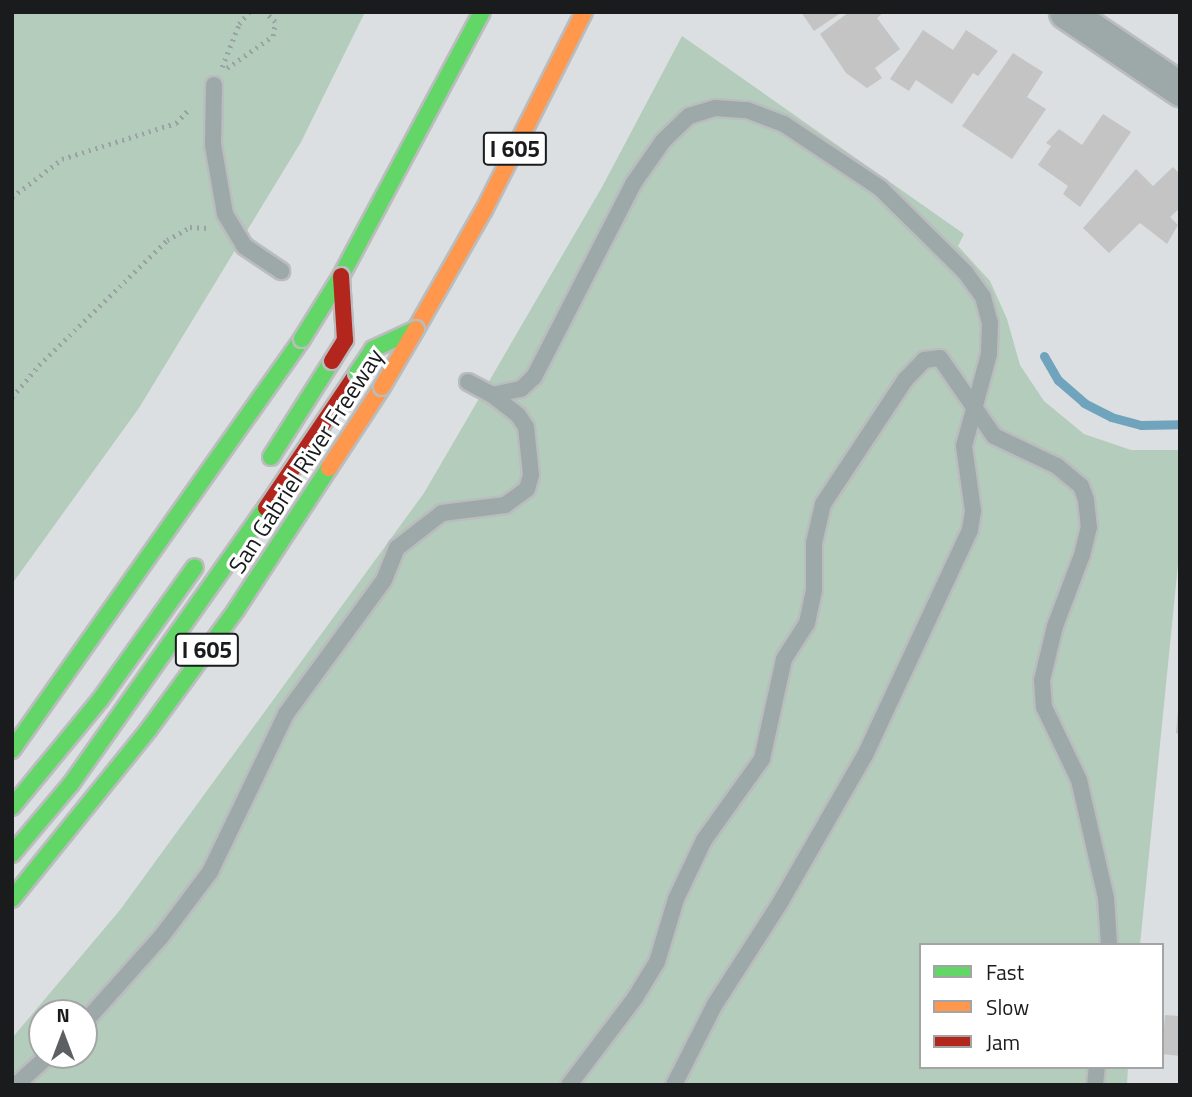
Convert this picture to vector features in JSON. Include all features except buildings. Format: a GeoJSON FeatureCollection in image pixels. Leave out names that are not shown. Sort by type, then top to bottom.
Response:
{"type":"FeatureCollection","features":[{"type":"Feature","properties":{"kind":"highway"},"geometry":{"type":"LineString","coordinates":[[12,750],[302,339],[363,241],[482,12]]}},
{"type":"Feature","properties":{"kind":"highway","name":"San Gabriel River Freeway"},"geometry":{"type":"LineString","coordinates":[[12,899],[141,739],[236,610],[382,387],[442,284],[584,12]]}},
{"type":"Feature","properties":{"kind":"highway"},"geometry":{"type":"LineString","coordinates":[[258,477],[345,340],[341,276]]}},
{"type":"Feature","properties":{"kind":"highway"},"geometry":{"type":"LineString","coordinates":[[12,854],[71,784],[183,631],[373,349],[416,328]]}},
{"type":"Feature","properties":{"kind":"highway"},"geometry":{"type":"LineString","coordinates":[[12,807],[100,700],[204,556]]}},
{"type":"Feature","properties":{"kind":"street"},"geometry":{"type":"LineString","coordinates":[[1066,12],[1180,89]]}},
{"type":"Feature","properties":{"kind":"lane"},"geometry":{"type":"LineString","coordinates":[[214,85],[211,105],[218,183],[225,214],[244,246],[281,271]]}},
{"type":"Feature","properties":{"kind":"lane"},"geometry":{"type":"LineString","coordinates":[[492,395],[521,388],[534,377],[633,184],[663,141],[689,116],[715,108],[747,110],[784,124],[823,146],[880,187],[965,272],[983,297],[990,323],[989,354],[964,446],[973,511],[970,530],[865,755],[780,903],[714,1006],[674,1085]]}},
{"type":"Feature","properties":{"kind":"lane"},"geometry":{"type":"LineString","coordinates":[[569,1085],[652,971],[676,899],[704,839],[762,760],[784,659],[807,623],[814,590],[814,543],[823,504],[905,380],[924,360],[940,358],[995,436],[1057,466],[1081,486],[1086,500],[1089,527],[1082,555],[1055,626],[1042,680],[1044,707],[1079,780],[1106,898],[1109,943]]}},
{"type":"Feature","properties":{"kind":"lane"},"geometry":{"type":"LineString","coordinates":[[98,1007],[161,937],[209,872],[286,714],[384,580],[397,548],[442,513],[505,505],[527,489],[531,475],[526,427],[518,415],[492,395],[468,382]]}},
{"type":"Feature","properties":{"kind":"lane"},"geometry":{"type":"LineString","coordinates":[[16,1085],[34,1069]]}},
{"type":"Feature","properties":{"kind":"path"},"geometry":{"type":"LineString","coordinates":[[249,12],[239,23],[220,73],[273,36],[275,22],[265,12]]}},
{"type":"Feature","properties":{"kind":"path"},"geometry":{"type":"LineString","coordinates":[[12,197],[62,159],[176,123],[214,85]]}},
{"type":"Feature","properties":{"kind":"path"},"geometry":{"type":"LineString","coordinates":[[12,397],[39,365],[167,240],[190,227],[211,229],[244,246]]}},
{"type":"Feature","properties":{"kind":"green space"},"geometry":{"type":"Polygon","coordinates":[[[12,12],[365,12],[301,142],[139,408],[12,584],[12,12]]]}},
{"type":"Feature","properties":{"kind":"green space"},"geometry":{"type":"Polygon","coordinates":[[[682,36],[964,234],[958,246],[990,281],[1007,319],[1020,365],[1044,401],[1084,434],[1131,450],[1180,450],[1180,544],[1140,943],[919,943],[919,1069],[1128,1069],[1127,1085],[12,1085],[12,1038],[28,1019],[28,1069],[98,1069],[98,999],[45,999],[120,910],[424,493],[602,187],[682,36]]]}},
{"type":"Feature","properties":{"kind":"waterway"},"geometry":{"type":"LineString","coordinates":[[1044,356],[1058,380],[1084,403],[1111,417],[1141,425],[1180,424]]}},
{"type":"Feature","properties":{"kind":"traffic: fast"},"geometry":{"type":"LineString","coordinates":[[341,276],[482,12]]}},
{"type":"Feature","properties":{"kind":"traffic: fast"},"geometry":{"type":"LineString","coordinates":[[302,339],[341,276]]}},
{"type":"Feature","properties":{"kind":"traffic: fast"},"geometry":{"type":"LineString","coordinates":[[357,373],[373,349],[416,329]]}},
{"type":"Feature","properties":{"kind":"traffic: fast"},"geometry":{"type":"LineString","coordinates":[[12,750],[302,339]]}},
{"type":"Feature","properties":{"kind":"traffic: fast"},"geometry":{"type":"LineString","coordinates":[[271,457],[332,361]]}},
{"type":"Feature","properties":{"kind":"traffic: fast"},"geometry":{"type":"LineString","coordinates":[[12,899],[149,729],[236,610],[329,468]]}},
{"type":"Feature","properties":{"kind":"traffic: fast"},"geometry":{"type":"LineString","coordinates":[[12,854],[71,784],[266,508]]}},
{"type":"Feature","properties":{"kind":"traffic: fast"},"geometry":{"type":"LineString","coordinates":[[12,807],[100,700],[195,567]]}},
{"type":"Feature","properties":{"kind":"traffic: slow"},"geometry":{"type":"LineString","coordinates":[[416,329],[484,210],[584,12]]}},
{"type":"Feature","properties":{"kind":"traffic: slow"},"geometry":{"type":"LineString","coordinates":[[382,387],[416,329]]}},
{"type":"Feature","properties":{"kind":"traffic: slow"},"geometry":{"type":"LineString","coordinates":[[329,468],[382,387]]}},
{"type":"Feature","properties":{"kind":"traffic: jam"},"geometry":{"type":"LineString","coordinates":[[332,361],[345,340],[341,276]]}},
{"type":"Feature","properties":{"kind":"traffic: jam"},"geometry":{"type":"LineString","coordinates":[[266,508],[357,373]]}}]}
